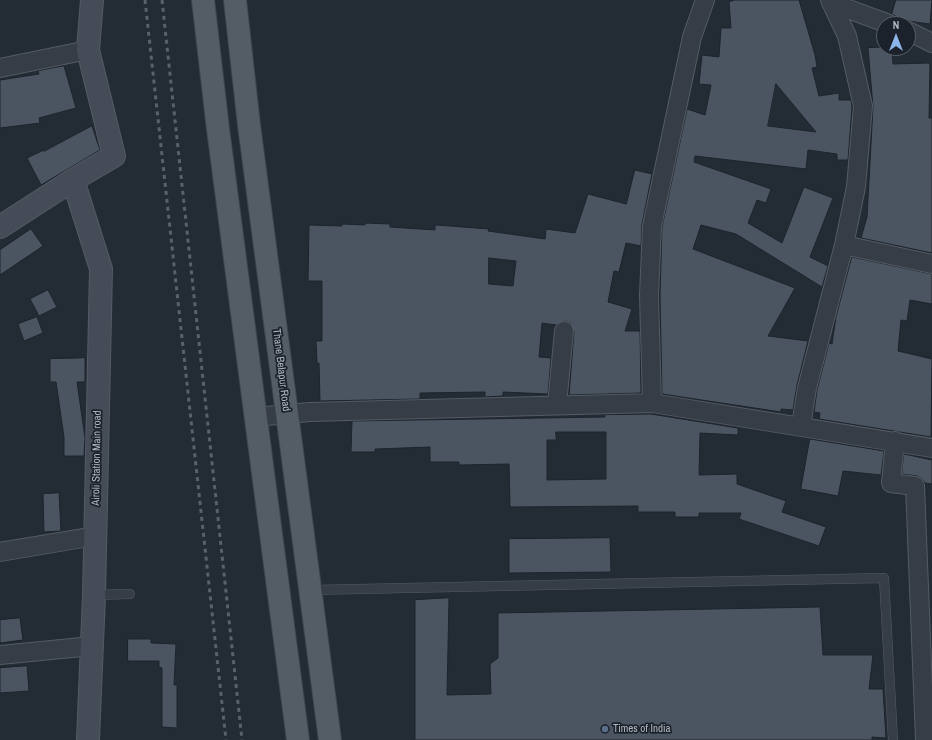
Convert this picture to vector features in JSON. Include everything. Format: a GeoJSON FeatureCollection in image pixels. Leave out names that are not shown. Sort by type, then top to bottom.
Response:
{"type":"FeatureCollection","features":[{"type":"Feature","properties":{"kind":"main road"},"geometry":{"type":"LineString","coordinates":[[204,0],[218,129],[298,740]]}},
{"type":"Feature","properties":{"kind":"main road","name":"Thane Belapur Road"},"geometry":{"type":"LineString","coordinates":[[236,0],[249,125],[330,740]]}},
{"type":"Feature","properties":{"kind":"street"},"geometry":{"type":"LineString","coordinates":[[0,227],[73,180],[114,156],[88,50],[92,0]]}},
{"type":"Feature","properties":{"kind":"street"},"geometry":{"type":"LineString","coordinates":[[652,403],[649,295],[652,226],[692,37],[705,0]]}},
{"type":"Feature","properties":{"kind":"street"},"geometry":{"type":"LineString","coordinates":[[801,426],[807,388],[844,245],[856,186],[863,106],[847,36],[831,2]]}},
{"type":"Feature","properties":{"kind":"street"},"geometry":{"type":"LineString","coordinates":[[831,2],[876,19]]}},
{"type":"Feature","properties":{"kind":"street"},"geometry":{"type":"LineString","coordinates":[[916,35],[932,43]]}},
{"type":"Feature","properties":{"kind":"street"},"geometry":{"type":"LineString","coordinates":[[0,68],[88,50]]}},
{"type":"Feature","properties":{"kind":"street","name":"Airoli Station Main road"},"geometry":{"type":"LineString","coordinates":[[73,180],[101,269],[94,595],[88,740]]}},
{"type":"Feature","properties":{"kind":"street"},"geometry":{"type":"LineString","coordinates":[[844,245],[932,264]]}},
{"type":"Feature","properties":{"kind":"street"},"geometry":{"type":"LineString","coordinates":[[557,405],[564,331]]}},
{"type":"Feature","properties":{"kind":"street"},"geometry":{"type":"LineString","coordinates":[[255,417],[286,413],[652,403],[932,448]]}},
{"type":"Feature","properties":{"kind":"street"},"geometry":{"type":"LineString","coordinates":[[895,441],[891,483],[915,486],[925,579],[928,689],[925,740]]}},
{"type":"Feature","properties":{"kind":"street"},"geometry":{"type":"LineString","coordinates":[[0,552],[95,536]]}},
{"type":"Feature","properties":{"kind":"street"},"geometry":{"type":"LineString","coordinates":[[0,655],[92,646]]}},
{"type":"Feature","properties":{"kind":"lane"},"geometry":{"type":"LineString","coordinates":[[310,590],[884,578],[893,740]]}},
{"type":"Feature","properties":{"kind":"lane"},"geometry":{"type":"LineString","coordinates":[[94,595],[130,594]]}},
{"type":"Feature","properties":{"kind":"building"},"geometry":{"type":"Polygon","coordinates":[[[735,0],[799,0],[815,55],[817,67],[812,68],[819,96],[839,93],[839,100],[851,100],[852,107],[848,160],[837,160],[837,154],[808,150],[806,169],[695,156],[694,162],[771,189],[766,203],[757,200],[748,223],[782,243],[804,187],[833,198],[810,257],[828,266],[822,287],[736,234],[701,225],[693,249],[795,288],[768,336],[808,341],[797,385],[793,410],[781,409],[781,412],[662,394],[660,295],[662,227],[687,109],[705,115],[711,85],[699,84],[702,55],[719,57],[721,28],[731,28],[729,2],[735,0]],[[776,84],[768,126],[816,132],[776,84]]]}},
{"type":"Feature","properties":{"kind":"building"},"geometry":{"type":"Polygon","coordinates":[[[896,0],[932,0],[930,24],[916,22],[916,16],[895,16],[892,14],[896,0]]]}},
{"type":"Feature","properties":{"kind":"building"},"geometry":{"type":"Polygon","coordinates":[[[868,48],[876,48],[876,56],[892,56],[893,64],[930,63],[929,118],[932,118],[932,253],[861,238],[867,217],[873,107],[868,48]]]}},
{"type":"Feature","properties":{"kind":"building"},"geometry":{"type":"Polygon","coordinates":[[[64,66],[76,108],[39,118],[40,123],[0,128],[0,80],[39,74],[38,71],[64,66]]]}},
{"type":"Feature","properties":{"kind":"building"},"geometry":{"type":"Polygon","coordinates":[[[92,126],[100,150],[41,185],[27,158],[44,151],[92,126]]]}},
{"type":"Feature","properties":{"kind":"building"},"geometry":{"type":"Polygon","coordinates":[[[635,170],[652,174],[642,224],[641,246],[626,243],[619,272],[614,271],[608,302],[632,309],[625,331],[640,331],[641,393],[569,395],[574,332],[570,323],[565,321],[556,325],[542,323],[539,357],[551,358],[548,394],[503,392],[503,396],[485,397],[485,392],[420,393],[420,399],[320,401],[319,363],[317,363],[316,341],[322,341],[322,281],[308,281],[309,225],[342,226],[342,224],[365,225],[365,223],[390,224],[390,227],[435,230],[435,225],[489,229],[488,231],[545,239],[546,229],[575,233],[588,194],[626,204],[635,170]],[[489,258],[489,284],[513,286],[516,261],[489,258]]]}},
{"type":"Feature","properties":{"kind":"building"},"geometry":{"type":"Polygon","coordinates":[[[31,229],[43,246],[0,275],[0,250],[31,229]]]}},
{"type":"Feature","properties":{"kind":"building"},"geometry":{"type":"Polygon","coordinates":[[[852,257],[932,274],[932,304],[910,300],[907,321],[901,320],[898,351],[932,359],[931,437],[819,419],[820,413],[814,412],[817,390],[829,343],[832,344],[836,317],[852,257]]]}},
{"type":"Feature","properties":{"kind":"building"},"geometry":{"type":"Polygon","coordinates":[[[48,290],[57,307],[39,316],[30,299],[48,290]]]}},
{"type":"Feature","properties":{"kind":"building"},"geometry":{"type":"Polygon","coordinates":[[[37,317],[43,333],[24,341],[18,324],[37,317]]]}},
{"type":"Feature","properties":{"kind":"building"},"geometry":{"type":"Polygon","coordinates":[[[85,358],[85,382],[77,382],[85,438],[84,456],[64,456],[64,437],[56,382],[50,382],[50,359],[85,358]]]}},
{"type":"Feature","properties":{"kind":"building"},"geometry":{"type":"Polygon","coordinates":[[[651,414],[738,428],[738,435],[700,433],[699,475],[737,474],[737,484],[786,501],[782,512],[826,527],[819,546],[739,519],[741,513],[699,513],[699,517],[675,517],[675,512],[638,512],[638,506],[510,507],[509,464],[459,465],[459,462],[430,462],[430,447],[375,449],[375,452],[351,452],[352,421],[605,417],[605,415],[651,414]],[[556,432],[556,440],[547,440],[547,480],[606,479],[606,432],[556,432]]]}},
{"type":"Feature","properties":{"kind":"building"},"geometry":{"type":"Polygon","coordinates":[[[810,439],[884,451],[881,475],[843,471],[838,496],[801,489],[810,439]]]}},
{"type":"Feature","properties":{"kind":"building"},"geometry":{"type":"Polygon","coordinates":[[[904,454],[932,460],[932,484],[925,483],[917,476],[902,474],[904,454]]]}},
{"type":"Feature","properties":{"kind":"building"},"geometry":{"type":"Polygon","coordinates":[[[59,493],[61,531],[44,532],[43,494],[59,493]]]}},
{"type":"Feature","properties":{"kind":"building"},"geometry":{"type":"Polygon","coordinates":[[[610,538],[611,572],[509,573],[509,539],[610,538]]]}},
{"type":"Feature","properties":{"kind":"building"},"geometry":{"type":"Polygon","coordinates":[[[449,598],[447,695],[491,694],[490,664],[498,658],[498,613],[820,607],[823,655],[873,655],[869,689],[883,689],[886,738],[872,737],[872,740],[415,740],[415,600],[449,598]]]}},
{"type":"Feature","properties":{"kind":"building"},"geometry":{"type":"Polygon","coordinates":[[[20,618],[23,640],[0,643],[0,620],[20,618]]]}},
{"type":"Feature","properties":{"kind":"building"},"geometry":{"type":"Polygon","coordinates":[[[128,639],[151,639],[151,643],[176,644],[174,685],[177,685],[177,728],[162,727],[162,668],[159,667],[159,661],[128,661],[128,639]]]}},
{"type":"Feature","properties":{"kind":"building"},"geometry":{"type":"Polygon","coordinates":[[[27,666],[29,691],[0,693],[0,668],[27,666]]]}},
{"type":"Feature","properties":{"kind":"railway"},"geometry":{"type":"LineString","coordinates":[[145,0],[226,740]]}},
{"type":"Feature","properties":{"kind":"railway"},"geometry":{"type":"LineString","coordinates":[[162,0],[242,740]]}},
{"type":"Feature","properties":{"kind":"place","name":"Times of India"},"geometry":{"type":"Point","coordinates":[605,729]}}]}
